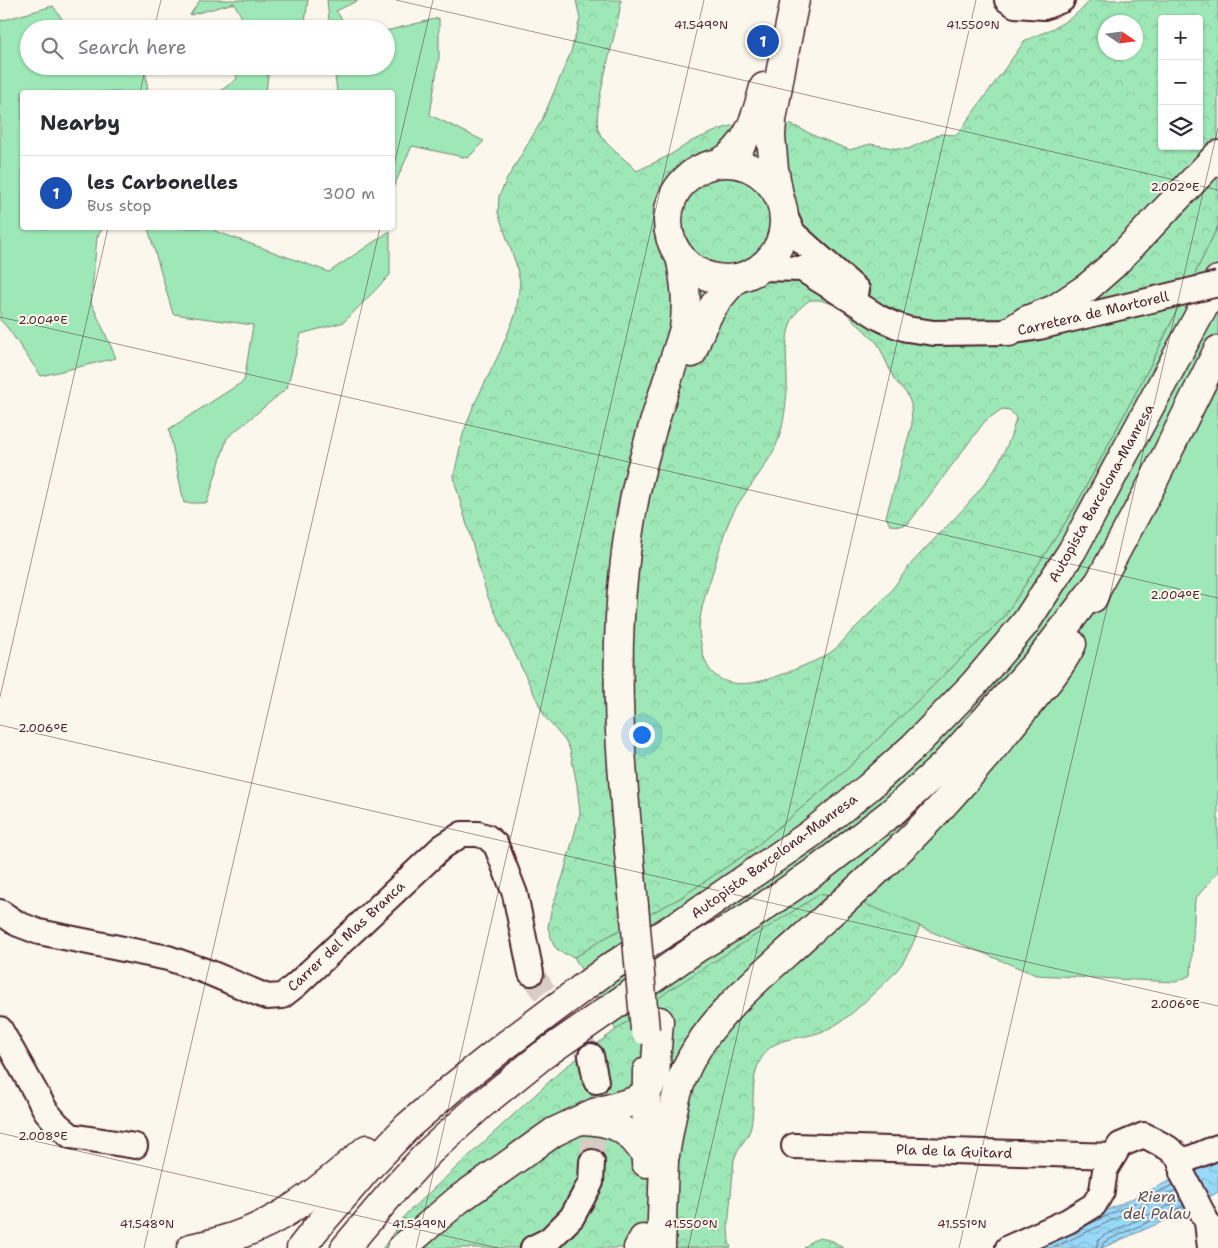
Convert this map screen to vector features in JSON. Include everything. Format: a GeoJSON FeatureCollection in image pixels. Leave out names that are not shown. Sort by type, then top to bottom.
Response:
{"type":"FeatureCollection","features":[{"type":"Feature","properties":{"kind":"main road"},"geometry":{"type":"LineString","coordinates":[[719,163],[734,153],[751,129],[758,111],[769,68],[781,0]]}},
{"type":"Feature","properties":{"kind":"main road"},"geometry":{"type":"LineString","coordinates":[[782,205],[772,185],[758,172],[739,164],[719,163],[705,166],[692,173],[674,195],[668,215],[672,244],[680,256],[692,268],[707,276],[718,279],[736,278],[751,274],[761,268],[771,259],[781,241],[784,228],[782,205],[774,169],[771,137],[772,120],[795,0]]}},
{"type":"Feature","properties":{"kind":"main road"},"geometry":{"type":"LineString","coordinates":[[1009,332],[1027,320],[1055,309],[1088,287],[1113,265],[1218,155]]}},
{"type":"Feature","properties":{"kind":"main road"},"geometry":{"type":"LineString","coordinates":[[641,902],[621,767],[618,662],[621,603],[632,514],[644,457],[684,328],[687,291],[680,256]]}},
{"type":"Feature","properties":{"kind":"main road"},"geometry":{"type":"LineString","coordinates":[[656,1156],[646,1092],[652,1025],[641,902],[631,688],[634,598],[641,537],[657,458],[669,418],[708,311],[722,292],[736,278]]}},
{"type":"Feature","properties":{"kind":"main road","name":"Autopista Barcelona-Manresa"},"geometry":{"type":"LineString","coordinates":[[301,1248],[368,1168],[408,1126],[453,1087],[609,968],[684,921],[809,835],[869,788],[914,746],[974,684],[1026,622],[1072,551],[1218,282]]}},
{"type":"Feature","properties":{"kind":"main road"},"geometry":{"type":"LineString","coordinates":[[656,1156],[676,1095],[691,1058],[722,1014],[943,806],[1048,680],[1067,654],[1100,581],[1150,488],[1218,350]]}},
{"type":"Feature","properties":{"kind":"main road"},"geometry":{"type":"LineString","coordinates":[[345,1248],[430,1151],[481,1105],[543,1055],[697,948],[752,915],[797,884],[891,812],[944,765],[1041,658],[1100,581]]}},
{"type":"Feature","properties":{"kind":"main road"},"geometry":{"type":"LineString","coordinates":[[646,1246],[646,1206],[656,1156],[664,1067],[652,1025]]}},
{"type":"Feature","properties":{"kind":"main road"},"geometry":{"type":"LineString","coordinates":[[191,1248],[231,1237],[290,1210],[323,1186],[407,1114],[453,1087]]}},
{"type":"Feature","properties":{"kind":"main road"},"geometry":{"type":"LineString","coordinates":[[402,1248],[458,1200],[554,1132],[594,1113],[635,1101],[646,1092]]}},
{"type":"Feature","properties":{"kind":"main road"},"geometry":{"type":"LineString","coordinates":[[580,1120],[612,1124],[656,1156]]}},
{"type":"Feature","properties":{"kind":"street"},"geometry":{"type":"LineString","coordinates":[[1007,0],[1015,5],[1044,7],[1062,0]]}},
{"type":"Feature","properties":{"kind":"street"},"geometry":{"type":"LineString","coordinates":[[782,205],[793,234],[870,300],[880,318]]}},
{"type":"Feature","properties":{"kind":"street","name":"Carretera de Martorell"},"geometry":{"type":"LineString","coordinates":[[761,268],[802,269],[880,318],[908,329],[934,333],[1009,332],[1039,327],[1218,282]]}},
{"type":"Feature","properties":{"kind":"street","name":"Carrer del Mas Branca"},"geometry":{"type":"LineString","coordinates":[[0,912],[18,924],[39,932],[168,958],[208,972],[266,997],[282,996],[296,986],[446,844],[462,834],[478,834],[487,837],[496,845],[515,894],[531,973]]}},
{"type":"Feature","properties":{"kind":"street"},"geometry":{"type":"LineString","coordinates":[[0,1029],[46,1111],[58,1125],[71,1136],[135,1146]]}},
{"type":"Feature","properties":{"kind":"street"},"geometry":{"type":"LineString","coordinates":[[591,1056],[596,1081]]}},
{"type":"Feature","properties":{"kind":"street"},"geometry":{"type":"LineString","coordinates":[[1008,1248],[1068,1221],[1094,1205],[1102,1191],[1105,1170],[1120,1145],[1144,1136],[1168,1148],[1183,1167],[1209,1215],[1210,1248]]}},
{"type":"Feature","properties":{"kind":"street","name":"Pla de la Guitard"},"geometry":{"type":"LineString","coordinates":[[794,1146],[1113,1156]]}},
{"type":"Feature","properties":{"kind":"street"},"geometry":{"type":"LineString","coordinates":[[1183,1167],[1218,1147]]}},
{"type":"Feature","properties":{"kind":"street"},"geometry":{"type":"LineString","coordinates":[[533,1248],[549,1240],[572,1217],[591,1182],[592,1162]]}},
{"type":"Feature","properties":{"kind":"green space"},"geometry":{"type":"Polygon","coordinates":[[[200,0],[308,0],[305,20],[243,20],[234,3],[190,15],[200,0]]]}},
{"type":"Feature","properties":{"kind":"green space"},"geometry":{"type":"Polygon","coordinates":[[[327,0],[359,0],[336,11],[342,20],[329,20],[327,0]]]}},
{"type":"Feature","properties":{"kind":"green space"},"geometry":{"type":"Polygon","coordinates":[[[576,0],[621,0],[601,89],[597,122],[602,138],[637,171],[670,155],[692,141],[721,129],[764,116],[797,127],[850,150],[870,144],[908,149],[941,134],[957,135],[1024,42],[1070,19],[1090,0],[1218,0],[1218,226],[1151,364],[1074,509],[1004,617],[846,770],[753,849],[680,898],[601,940],[574,957],[560,952],[554,946],[548,928],[551,911],[563,876],[580,813],[570,750],[567,743],[545,717],[487,595],[454,475],[463,434],[473,407],[500,352],[516,313],[520,282],[516,264],[498,213],[499,196],[542,120],[571,52],[580,19],[576,0]],[[810,300],[800,308],[793,318],[789,329],[786,352],[787,394],[779,438],[770,457],[731,516],[701,613],[699,634],[707,665],[716,676],[727,682],[741,684],[770,679],[817,660],[837,647],[893,589],[910,565],[973,498],[999,461],[1009,441],[1016,418],[1010,410],[1002,409],[985,421],[908,524],[900,526],[890,525],[886,517],[912,424],[911,404],[907,394],[894,379],[878,344],[836,305],[820,300],[810,300]]]}},
{"type":"Feature","properties":{"kind":"green space"},"geometry":{"type":"Polygon","coordinates":[[[53,6],[63,20],[20,20],[20,75],[146,75],[148,90],[20,90],[20,230],[102,230],[97,237],[91,302],[116,358],[41,376],[7,327],[0,320],[0,21],[53,6]]]}},
{"type":"Feature","properties":{"kind":"green space"},"geometry":{"type":"Polygon","coordinates":[[[439,18],[439,57],[430,115],[484,141],[468,158],[412,146],[395,184],[395,90],[337,90],[335,75],[395,75],[395,29],[439,18]]]}},
{"type":"Feature","properties":{"kind":"green space"},"geometry":{"type":"Polygon","coordinates":[[[236,75],[268,75],[266,90],[222,90],[237,79],[236,75]]]}},
{"type":"Feature","properties":{"kind":"green space"},"geometry":{"type":"Polygon","coordinates":[[[1218,226],[1218,872],[1195,899],[1191,975],[1176,982],[1036,975],[862,903],[671,989],[616,1030],[574,957],[601,940],[680,898],[753,849],[846,770],[1004,617],[1074,509],[1151,364],[1218,226]]]}},
{"type":"Feature","properties":{"kind":"green space"},"geometry":{"type":"Polygon","coordinates":[[[149,230],[215,230],[329,272],[390,231],[390,275],[344,322],[301,334],[287,388],[227,438],[207,503],[184,503],[169,429],[244,381],[253,325],[173,314],[149,230]]]}},
{"type":"Feature","properties":{"kind":"green space"},"geometry":{"type":"Polygon","coordinates":[[[820,894],[862,903],[920,926],[900,966],[856,1010],[827,1030],[776,1044],[765,1053],[759,1062],[754,1081],[750,1130],[734,1160],[728,1228],[731,1248],[383,1248],[406,1214],[563,1069],[671,989],[820,894]]]}},
{"type":"Feature","properties":{"kind":"green space"},"geometry":{"type":"Polygon","coordinates":[[[820,1238],[833,1241],[843,1248],[804,1248],[812,1241],[820,1238]]]}},
{"type":"Feature","properties":{"kind":"water","name":"Riera del Palau"},"geometry":{"type":"Polygon","coordinates":[[[1218,1155],[1218,1192],[1180,1214],[1102,1248],[1026,1248],[1176,1178],[1218,1155]]]}},
{"type":"Feature","properties":{"kind":"tunnel"},"geometry":{"type":"LineString","coordinates":[[531,973],[591,1056]]}},
{"type":"Feature","properties":{"kind":"tunnel"},"geometry":{"type":"LineString","coordinates":[[592,1162],[596,1081]]}},
{"type":"Feature","properties":{"kind":"place","name":"les Carbonelles"},"geometry":{"type":"Point","coordinates":[763,41]}}]}
